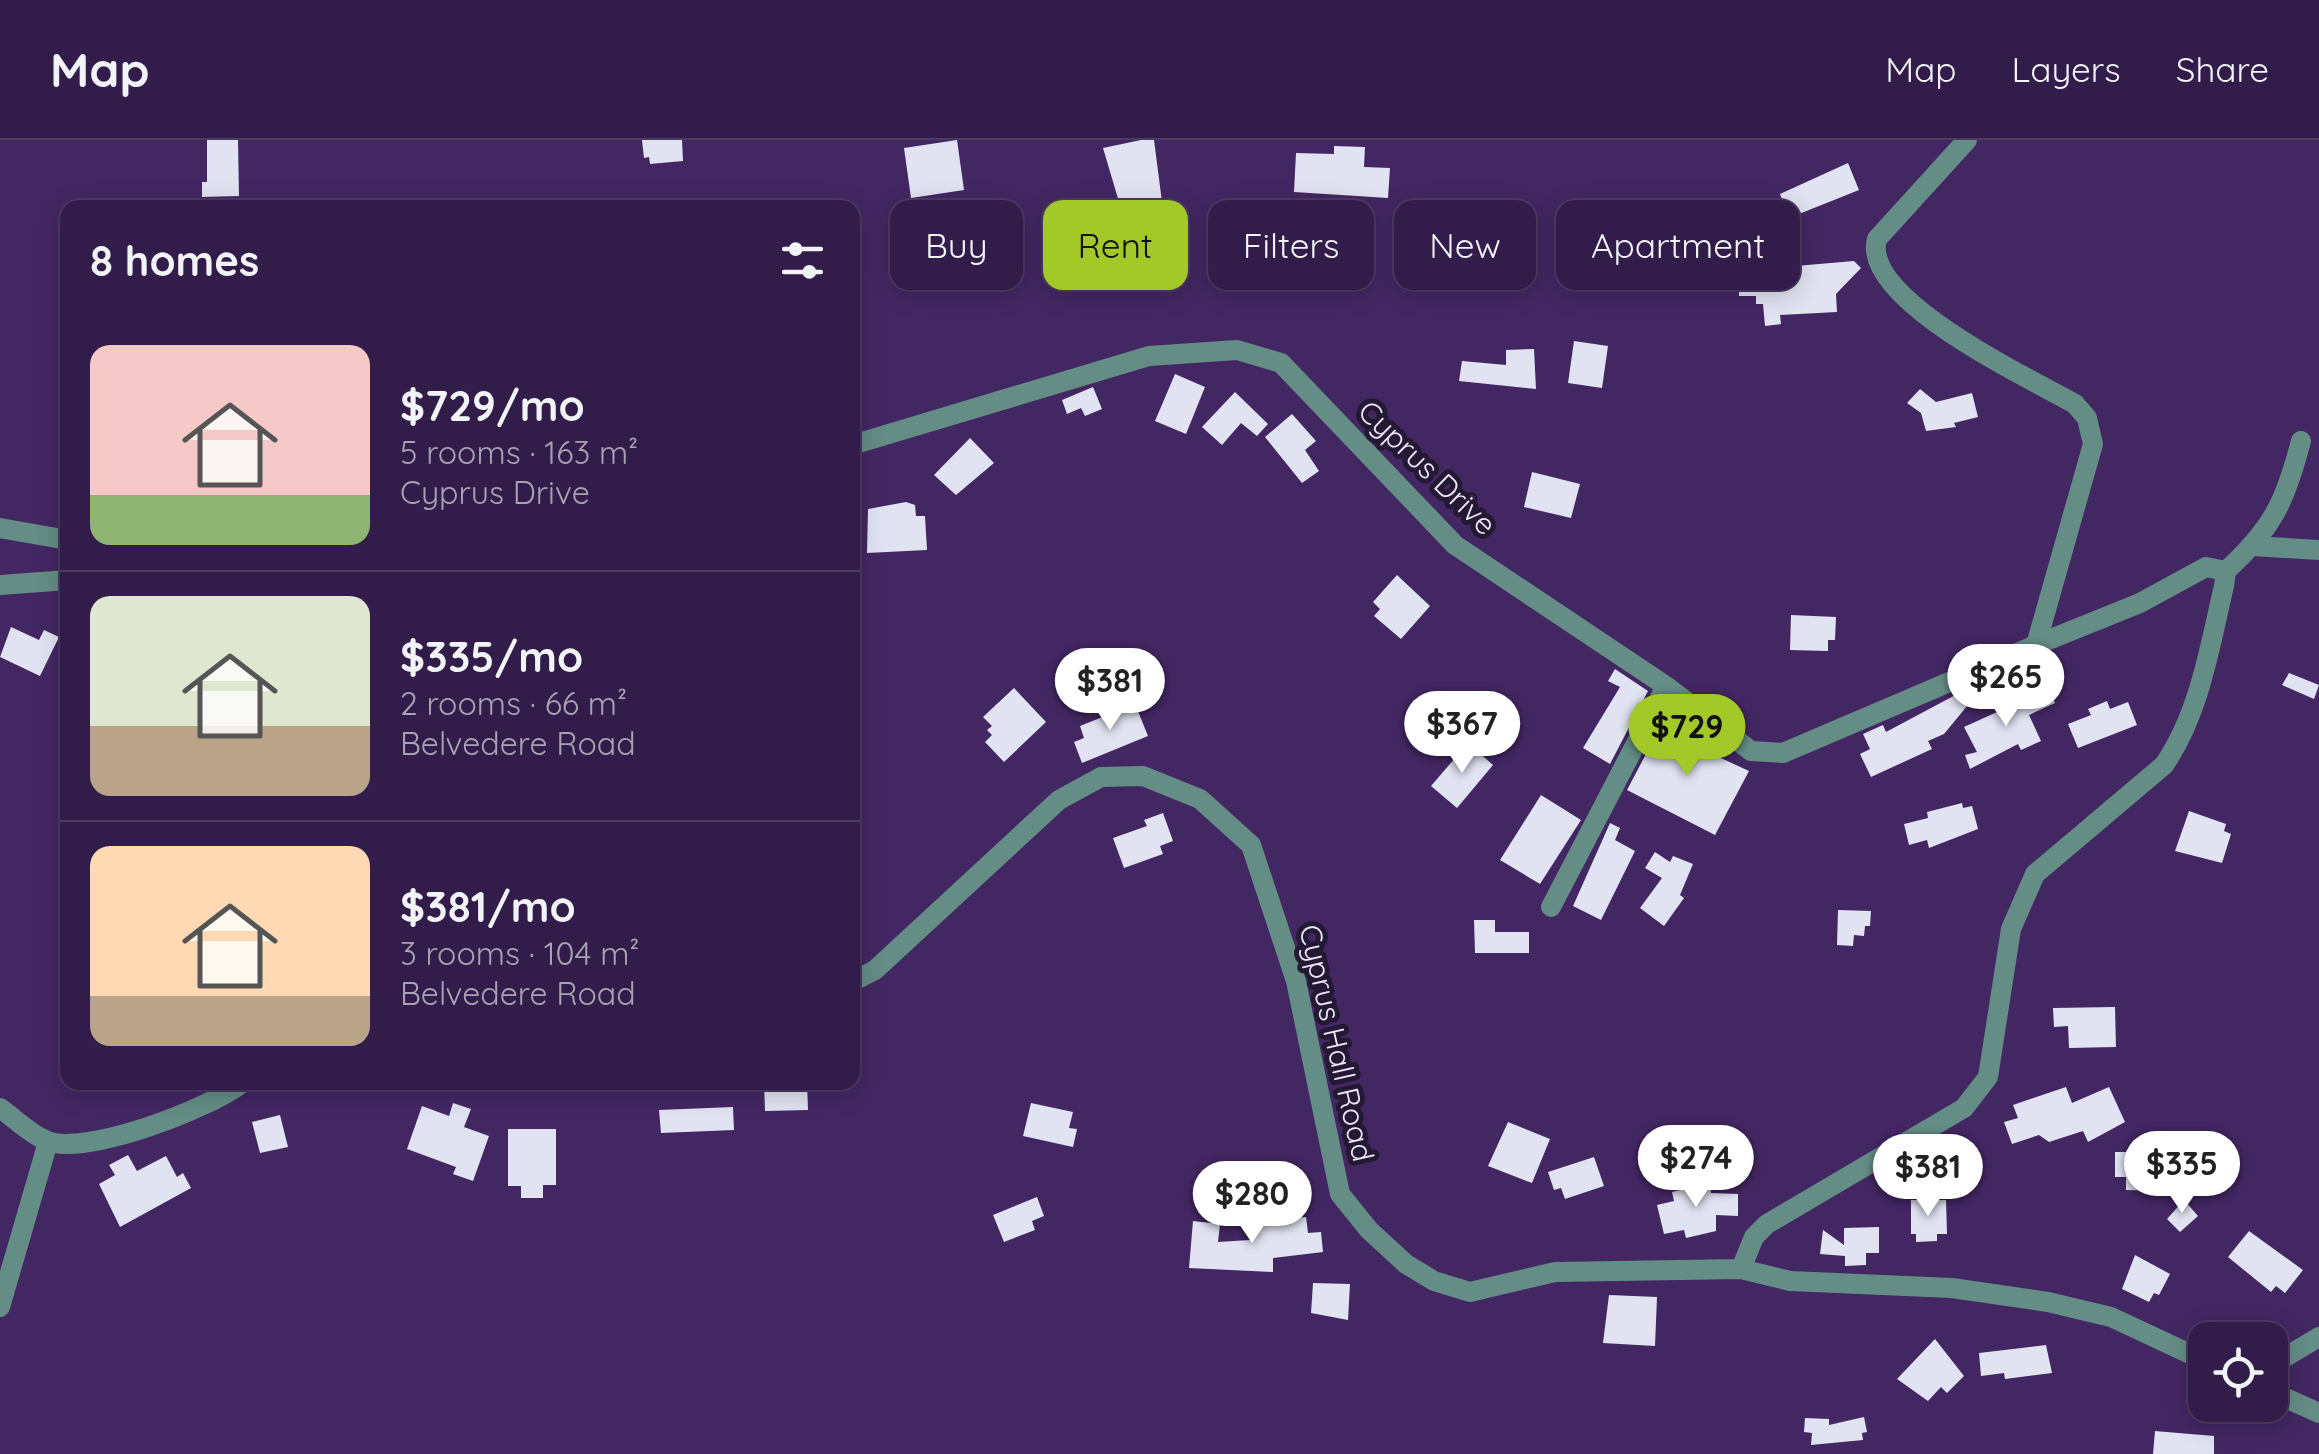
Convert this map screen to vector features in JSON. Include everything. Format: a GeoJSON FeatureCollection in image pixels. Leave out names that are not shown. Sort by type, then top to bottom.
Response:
{"type":"FeatureCollection","features":[{"type":"Feature","properties":{"kind":"street"},"geometry":{"type":"LineString","coordinates":[[1968,140],[1877,239],[1874,250],[1876,264],[1910,305],[2075,404],[2087,418],[2092,444],[2036,645]]}},
{"type":"Feature","properties":{"kind":"street","name":"Cyprus Drive"},"geometry":{"type":"LineString","coordinates":[[860,443],[1149,356],[1237,350],[1281,363],[1455,545],[1666,686],[1751,751],[1783,753],[2140,603],[2206,567],[2226,571]]}},
{"type":"Feature","properties":{"kind":"street"},"geometry":{"type":"LineString","coordinates":[[1741,1269],[1754,1238],[1767,1224],[1964,1108],[1978,1093],[1988,1077],[2011,930],[2020,902],[2035,874],[2164,764],[2174,750],[2201,684],[2226,571],[2253,546],[2286,498],[2300,441]]}},
{"type":"Feature","properties":{"kind":"street"},"geometry":{"type":"LineString","coordinates":[[0,528],[60,539]]}},
{"type":"Feature","properties":{"kind":"street"},"geometry":{"type":"LineString","coordinates":[[2253,546],[2319,550]]}},
{"type":"Feature","properties":{"kind":"street"},"geometry":{"type":"LineString","coordinates":[[0,585],[60,581]]}},
{"type":"Feature","properties":{"kind":"street"},"geometry":{"type":"LineString","coordinates":[[1551,908],[1666,686]]}},
{"type":"Feature","properties":{"kind":"street","name":"Cyprus Hall Road"},"geometry":{"type":"LineString","coordinates":[[860,978],[874,970],[1060,800],[1102,778],[1143,776],[1200,800],[1251,846],[1296,981],[1340,1194],[1369,1230],[1406,1264],[1434,1281],[1470,1292],[1555,1272],[1741,1269],[1790,1281],[1952,1288],[2048,1302],[2111,1317],[2188,1353]]}},
{"type":"Feature","properties":{"kind":"street"},"geometry":{"type":"LineString","coordinates":[[0,1108],[48,1142],[98,1139],[168,1122],[228,1090]]}},
{"type":"Feature","properties":{"kind":"street"},"geometry":{"type":"LineString","coordinates":[[0,1307],[8,1243],[48,1142]]}},
{"type":"Feature","properties":{"kind":"street"},"geometry":{"type":"LineString","coordinates":[[2288,1355],[2319,1336]]}},
{"type":"Feature","properties":{"kind":"street"},"geometry":{"type":"LineString","coordinates":[[2288,1399],[2319,1413]]}},
{"type":"Feature","properties":{"kind":"building"},"geometry":{"type":"Polygon","coordinates":[[[207,140],[238,140],[239,196],[202,197],[202,182],[207,182],[207,140]]]}},
{"type":"Feature","properties":{"kind":"building"},"geometry":{"type":"Polygon","coordinates":[[[642,140],[682,140],[683,161],[650,164],[649,157],[644,158],[642,140]]]}},
{"type":"Feature","properties":{"kind":"building"},"geometry":{"type":"Polygon","coordinates":[[[957,140],[964,190],[911,198],[904,148],[957,140]]]}},
{"type":"Feature","properties":{"kind":"building"},"geometry":{"type":"Polygon","coordinates":[[[1154,140],[1162,200],[1118,200],[1103,148],[1154,140]]]}},
{"type":"Feature","properties":{"kind":"building"},"geometry":{"type":"Polygon","coordinates":[[[1334,146],[1365,147],[1364,167],[1390,168],[1388,198],[1294,192],[1296,153],[1334,154],[1334,146]]]}},
{"type":"Feature","properties":{"kind":"building"},"geometry":{"type":"Polygon","coordinates":[[[1848,163],[1859,190],[1800,214],[1800,200],[1782,200],[1780,194],[1848,163]]]}},
{"type":"Feature","properties":{"kind":"building"},"geometry":{"type":"Polygon","coordinates":[[[1854,261],[1861,268],[1836,294],[1837,312],[1780,315],[1781,324],[1765,326],[1763,304],[1756,304],[1756,296],[1739,296],[1739,290],[1800,290],[1800,266],[1854,261]]]}},
{"type":"Feature","properties":{"kind":"building"},"geometry":{"type":"Polygon","coordinates":[[[1574,341],[1608,346],[1602,388],[1568,383],[1574,341]]]}},
{"type":"Feature","properties":{"kind":"building"},"geometry":{"type":"Polygon","coordinates":[[[1534,349],[1536,389],[1459,381],[1462,361],[1506,365],[1506,350],[1534,349]]]}},
{"type":"Feature","properties":{"kind":"building"},"geometry":{"type":"Polygon","coordinates":[[[1175,374],[1205,387],[1186,434],[1155,421],[1175,374]]]}},
{"type":"Feature","properties":{"kind":"building"},"geometry":{"type":"Polygon","coordinates":[[[1093,387],[1102,409],[1085,416],[1081,408],[1067,414],[1062,400],[1093,387]]]}},
{"type":"Feature","properties":{"kind":"building"},"geometry":{"type":"Polygon","coordinates":[[[1920,389],[1936,402],[1972,393],[1978,417],[1954,423],[1956,427],[1926,431],[1921,413],[1907,403],[1920,389]]]}},
{"type":"Feature","properties":{"kind":"building"},"geometry":{"type":"Polygon","coordinates":[[[1235,392],[1268,424],[1257,436],[1241,423],[1222,445],[1202,427],[1235,392]]]}},
{"type":"Feature","properties":{"kind":"building"},"geometry":{"type":"Polygon","coordinates":[[[1292,414],[1316,441],[1305,450],[1319,471],[1302,483],[1265,437],[1292,414]]]}},
{"type":"Feature","properties":{"kind":"building"},"geometry":{"type":"Polygon","coordinates":[[[970,438],[994,463],[956,495],[934,475],[970,438]]]}},
{"type":"Feature","properties":{"kind":"building"},"geometry":{"type":"Polygon","coordinates":[[[1532,472],[1580,484],[1571,518],[1524,507],[1532,472]]]}},
{"type":"Feature","properties":{"kind":"building"},"geometry":{"type":"Polygon","coordinates":[[[906,502],[915,505],[916,516],[925,516],[927,550],[867,553],[868,509],[906,502]]]}},
{"type":"Feature","properties":{"kind":"building"},"geometry":{"type":"Polygon","coordinates":[[[1397,575],[1430,606],[1401,639],[1374,616],[1380,609],[1373,602],[1397,575]]]}},
{"type":"Feature","properties":{"kind":"building"},"geometry":{"type":"Polygon","coordinates":[[[1791,615],[1836,617],[1835,640],[1828,640],[1828,651],[1790,650],[1791,615]]]}},
{"type":"Feature","properties":{"kind":"building"},"geometry":{"type":"Polygon","coordinates":[[[11,627],[39,640],[44,630],[59,637],[40,676],[0,657],[11,627]]]}},
{"type":"Feature","properties":{"kind":"building"},"geometry":{"type":"Polygon","coordinates":[[[1615,669],[1648,691],[1610,764],[1583,748],[1620,687],[1608,681],[1615,669]]]}},
{"type":"Feature","properties":{"kind":"building"},"geometry":{"type":"Polygon","coordinates":[[[2289,673],[2319,685],[2314,699],[2282,685],[2289,673]]]}},
{"type":"Feature","properties":{"kind":"building"},"geometry":{"type":"Polygon","coordinates":[[[1014,688],[1046,722],[1004,762],[985,742],[992,735],[987,730],[992,726],[983,717],[1014,688]]]}},
{"type":"Feature","properties":{"kind":"building"},"geometry":{"type":"Polygon","coordinates":[[[2050,690],[2055,703],[2029,715],[2041,741],[2021,750],[2018,744],[1970,769],[1965,755],[1977,752],[1964,727],[2008,707],[2006,703],[2022,696],[2024,701],[2050,690]]]}},
{"type":"Feature","properties":{"kind":"building"},"geometry":{"type":"Polygon","coordinates":[[[1961,692],[1972,700],[1944,734],[1928,741],[1932,749],[1871,777],[1860,754],[1870,749],[1863,734],[1883,725],[1886,732],[1961,692]]]}},
{"type":"Feature","properties":{"kind":"building"},"geometry":{"type":"Polygon","coordinates":[[[2107,701],[2110,709],[2128,702],[2137,725],[2078,748],[2068,724],[2091,715],[2088,709],[2107,701]]]}},
{"type":"Feature","properties":{"kind":"building"},"geometry":{"type":"Polygon","coordinates":[[[1135,704],[1148,736],[1082,763],[1074,742],[1084,738],[1080,726],[1135,704]]]}},
{"type":"Feature","properties":{"kind":"building"},"geometry":{"type":"Polygon","coordinates":[[[1665,718],[1691,731],[1686,742],[1749,771],[1715,835],[1627,790],[1665,718]]]}},
{"type":"Feature","properties":{"kind":"building"},"geometry":{"type":"Polygon","coordinates":[[[1468,743],[1493,765],[1457,808],[1431,786],[1468,743]]]}},
{"type":"Feature","properties":{"kind":"building"},"geometry":{"type":"Polygon","coordinates":[[[1541,795],[1581,820],[1540,884],[1500,860],[1541,795]]]}},
{"type":"Feature","properties":{"kind":"building"},"geometry":{"type":"Polygon","coordinates":[[[1962,803],[1963,808],[1972,806],[1978,829],[1929,848],[1927,840],[1909,845],[1904,824],[1928,818],[1927,812],[1962,803]]]}},
{"type":"Feature","properties":{"kind":"building"},"geometry":{"type":"Polygon","coordinates":[[[2189,811],[2226,824],[2224,831],[2231,834],[2222,863],[2175,851],[2189,811]]]}},
{"type":"Feature","properties":{"kind":"building"},"geometry":{"type":"Polygon","coordinates":[[[1163,813],[1173,841],[1160,846],[1163,854],[1124,868],[1113,838],[1147,826],[1144,820],[1163,813]]]}},
{"type":"Feature","properties":{"kind":"building"},"geometry":{"type":"Polygon","coordinates":[[[1610,823],[1620,828],[1615,840],[1635,851],[1601,920],[1573,906],[1610,823]]]}},
{"type":"Feature","properties":{"kind":"building"},"geometry":{"type":"Polygon","coordinates":[[[1655,852],[1670,862],[1673,856],[1693,864],[1680,895],[1684,898],[1664,926],[1640,908],[1662,878],[1645,868],[1655,852]]]}},
{"type":"Feature","properties":{"kind":"building"},"geometry":{"type":"Polygon","coordinates":[[[1838,910],[1871,911],[1870,926],[1865,926],[1864,936],[1854,935],[1853,946],[1837,945],[1838,910]]]}},
{"type":"Feature","properties":{"kind":"building"},"geometry":{"type":"Polygon","coordinates":[[[1474,920],[1495,920],[1495,932],[1529,932],[1529,953],[1475,953],[1474,920]]]}},
{"type":"Feature","properties":{"kind":"building"},"geometry":{"type":"Polygon","coordinates":[[[2115,1007],[2116,1047],[2069,1048],[2068,1026],[2054,1027],[2053,1008],[2115,1007]]]}},
{"type":"Feature","properties":{"kind":"building"},"geometry":{"type":"Polygon","coordinates":[[[2066,1087],[2072,1103],[2109,1087],[2125,1122],[2088,1142],[2083,1131],[2049,1142],[2039,1135],[2012,1144],[2004,1122],[2018,1118],[2013,1105],[2066,1087]]]}},
{"type":"Feature","properties":{"kind":"building"},"geometry":{"type":"Polygon","coordinates":[[[764,1090],[807,1090],[808,1110],[765,1111],[764,1090]]]}},
{"type":"Feature","properties":{"kind":"building"},"geometry":{"type":"Polygon","coordinates":[[[453,1103],[471,1109],[464,1127],[489,1136],[473,1181],[453,1174],[456,1167],[407,1149],[422,1106],[449,1116],[453,1103]]]}},
{"type":"Feature","properties":{"kind":"building"},"geometry":{"type":"Polygon","coordinates":[[[1031,1103],[1073,1112],[1069,1128],[1077,1129],[1073,1147],[1023,1136],[1031,1103]]]}},
{"type":"Feature","properties":{"kind":"building"},"geometry":{"type":"Polygon","coordinates":[[[733,1107],[734,1130],[661,1133],[659,1110],[733,1107]]]}},
{"type":"Feature","properties":{"kind":"building"},"geometry":{"type":"Polygon","coordinates":[[[280,1115],[288,1147],[260,1153],[252,1122],[280,1115]]]}},
{"type":"Feature","properties":{"kind":"building"},"geometry":{"type":"Polygon","coordinates":[[[1508,1122],[1550,1139],[1532,1183],[1488,1166],[1508,1122]]]}},
{"type":"Feature","properties":{"kind":"building"},"geometry":{"type":"Polygon","coordinates":[[[508,1129],[556,1129],[556,1185],[543,1185],[543,1198],[521,1198],[521,1186],[508,1186],[508,1129]]]}},
{"type":"Feature","properties":{"kind":"building"},"geometry":{"type":"Polygon","coordinates":[[[2115,1152],[2162,1152],[2162,1164],[2173,1164],[2172,1191],[2126,1190],[2126,1177],[2115,1177],[2115,1152]]]}},
{"type":"Feature","properties":{"kind":"building"},"geometry":{"type":"Polygon","coordinates":[[[128,1155],[137,1171],[166,1156],[177,1177],[183,1173],[191,1188],[120,1227],[99,1184],[115,1175],[109,1165],[128,1155]]]}},
{"type":"Feature","properties":{"kind":"building"},"geometry":{"type":"Polygon","coordinates":[[[1594,1157],[1604,1186],[1565,1199],[1561,1188],[1554,1190],[1548,1172],[1594,1157]]]}},
{"type":"Feature","properties":{"kind":"building"},"geometry":{"type":"Polygon","coordinates":[[[1710,1184],[1711,1193],[1738,1194],[1738,1216],[1716,1215],[1716,1231],[1686,1238],[1684,1230],[1664,1234],[1657,1205],[1674,1201],[1672,1192],[1710,1184]]]}},
{"type":"Feature","properties":{"kind":"building"},"geometry":{"type":"Polygon","coordinates":[[[1037,1197],[1044,1216],[1032,1221],[1035,1230],[1004,1242],[993,1215],[1037,1197]]]}},
{"type":"Feature","properties":{"kind":"building"},"geometry":{"type":"Polygon","coordinates":[[[1911,1200],[1946,1200],[1947,1234],[1937,1234],[1937,1241],[1916,1242],[1916,1234],[1911,1234],[1911,1200]]]}},
{"type":"Feature","properties":{"kind":"building"},"geometry":{"type":"Polygon","coordinates":[[[2184,1200],[2198,1216],[2180,1232],[2167,1219],[2184,1200]]]}},
{"type":"Feature","properties":{"kind":"building"},"geometry":{"type":"Polygon","coordinates":[[[1306,1217],[1308,1233],[1321,1232],[1323,1252],[1273,1258],[1273,1272],[1189,1268],[1193,1221],[1220,1224],[1218,1242],[1250,1240],[1250,1224],[1285,1225],[1285,1219],[1306,1217]]]}},
{"type":"Feature","properties":{"kind":"building"},"geometry":{"type":"Polygon","coordinates":[[[1879,1227],[1879,1253],[1866,1253],[1866,1265],[1845,1266],[1845,1256],[1820,1254],[1823,1230],[1844,1245],[1844,1228],[1879,1227]]]}},
{"type":"Feature","properties":{"kind":"building"},"geometry":{"type":"Polygon","coordinates":[[[2249,1231],[2303,1270],[2285,1293],[2276,1286],[2271,1292],[2228,1257],[2249,1231]]]}},
{"type":"Feature","properties":{"kind":"building"},"geometry":{"type":"Polygon","coordinates":[[[2135,1255],[2170,1274],[2159,1295],[2154,1293],[2149,1302],[2122,1289],[2135,1255]]]}},
{"type":"Feature","properties":{"kind":"building"},"geometry":{"type":"Polygon","coordinates":[[[1313,1283],[1350,1284],[1348,1320],[1311,1313],[1313,1283]]]}},
{"type":"Feature","properties":{"kind":"building"},"geometry":{"type":"Polygon","coordinates":[[[1609,1295],[1657,1297],[1655,1346],[1603,1343],[1609,1295]]]}},
{"type":"Feature","properties":{"kind":"building"},"geometry":{"type":"Polygon","coordinates":[[[1935,1339],[1964,1376],[1947,1393],[1941,1387],[1928,1401],[1897,1379],[1935,1339]]]}},
{"type":"Feature","properties":{"kind":"building"},"geometry":{"type":"Polygon","coordinates":[[[2046,1345],[2052,1373],[2005,1379],[2004,1373],[1981,1376],[1979,1353],[2046,1345]]]}},
{"type":"Feature","properties":{"kind":"building"},"geometry":{"type":"Polygon","coordinates":[[[1864,1417],[1867,1432],[1862,1433],[1863,1440],[1811,1445],[1812,1433],[1804,1432],[1805,1418],[1829,1419],[1829,1425],[1864,1417]]]}},
{"type":"Feature","properties":{"kind":"building"},"geometry":{"type":"Polygon","coordinates":[[[2155,1431],[2214,1436],[2214,1454],[2153,1454],[2155,1431]]]}}]}
